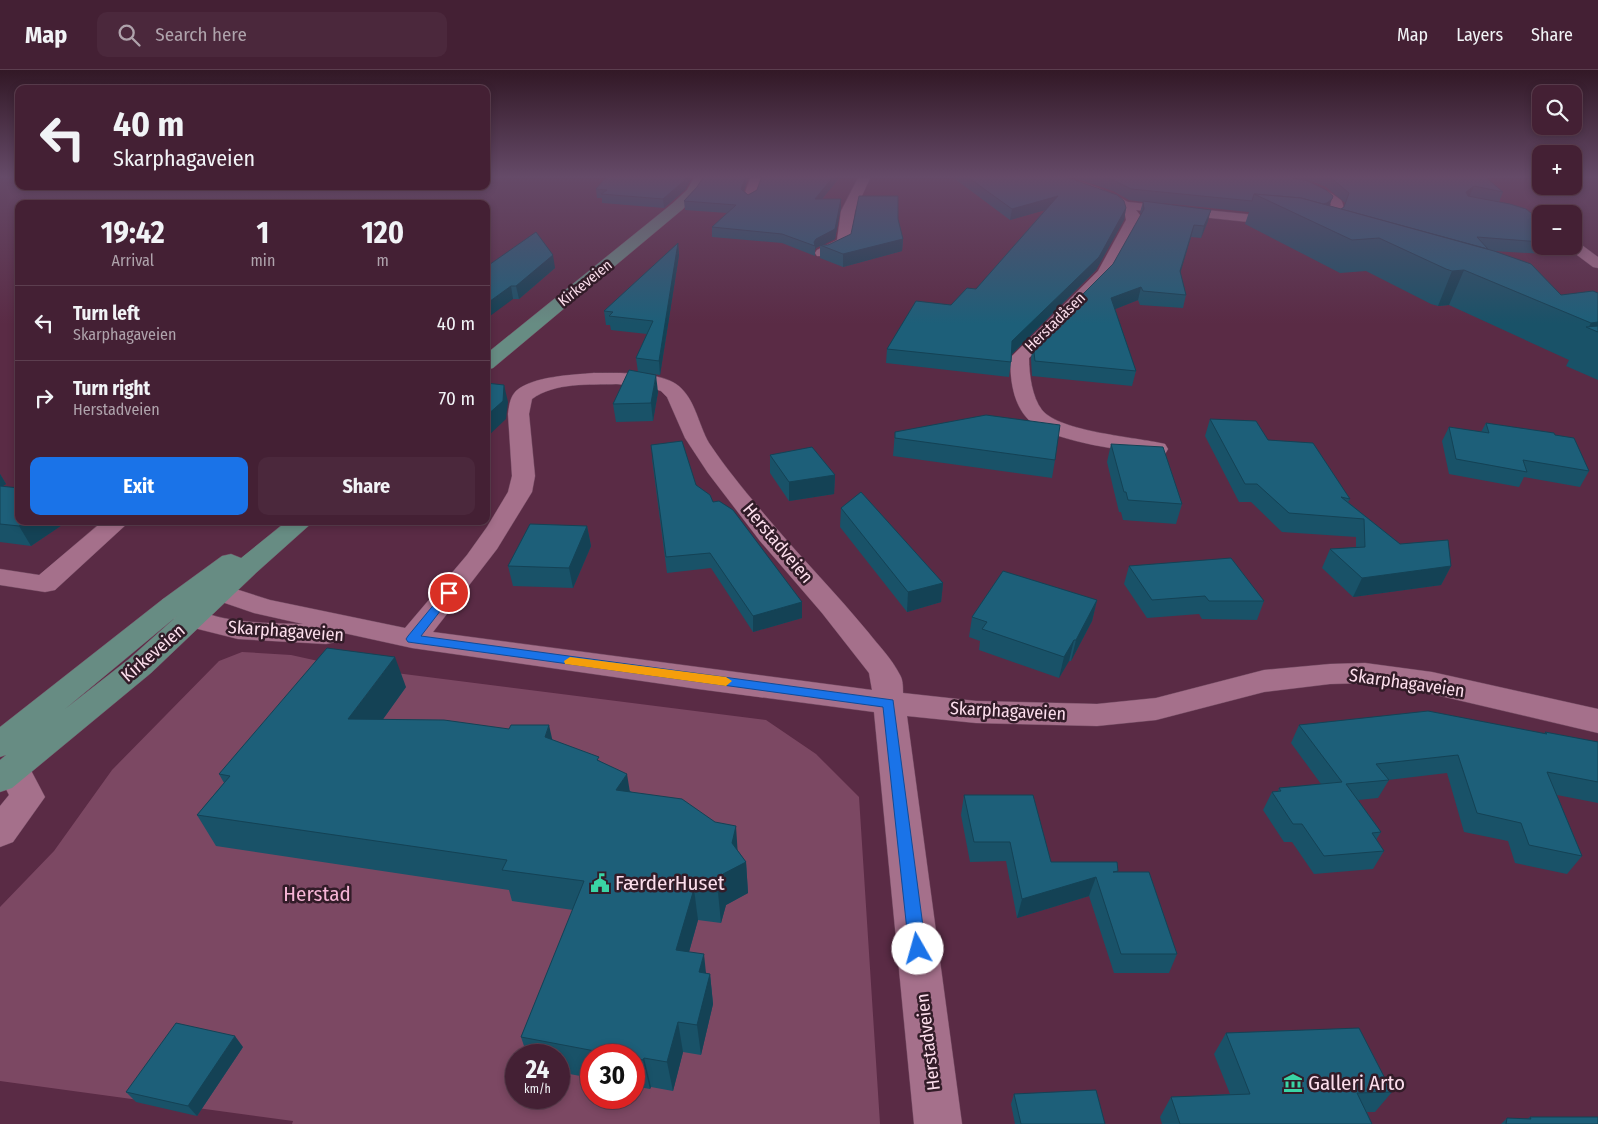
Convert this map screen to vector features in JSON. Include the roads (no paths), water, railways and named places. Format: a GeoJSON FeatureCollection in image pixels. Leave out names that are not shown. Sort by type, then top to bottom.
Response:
{"type":"FeatureCollection","features":[{"type":"Feature","properties":{"kind":"main road","name":"Kirkeveien"},"geometry":{"type":"LineString","coordinates":[[490,361],[655,225]]}},
{"type":"Feature","properties":{"kind":"main road","name":"Kirkeveien"},"geometry":{"type":"LineString","coordinates":[[4,764],[140,666],[182,612],[280,525]]}},
{"type":"Feature","properties":{"kind":"main road","name":"Kirkeveien"},"geometry":{"type":"LineString","coordinates":[[182,612],[220,592],[297,525]]}},
{"type":"Feature","properties":{"kind":"street"},"geometry":{"type":"LineString","coordinates":[[822,254],[844,242],[846,225]]}},
{"type":"Feature","properties":{"kind":"street","name":"Herstadåsen"},"geometry":{"type":"LineString","coordinates":[[1130,225],[1104,272],[1093,286],[1020,357],[1018,370],[1029,405],[1040,420],[1067,431],[1157,449]]}},
{"type":"Feature","properties":{"kind":"street"},"geometry":{"type":"LineString","coordinates":[[1303,225],[1328,233]]}},
{"type":"Feature","properties":{"kind":"street"},"geometry":{"type":"LineString","coordinates":[[1582,252],[1598,264]]}},
{"type":"Feature","properties":{"kind":"street","name":"Herstadveien"},"geometry":{"type":"LineString","coordinates":[[412,639],[497,532],[522,486],[519,411],[522,397],[533,388],[550,382],[593,379],[650,381],[666,386],[678,396],[699,443],[769,537],[832,607],[882,668],[886,677],[938,1124]]}},
{"type":"Feature","properties":{"kind":"street"},"geometry":{"type":"LineString","coordinates":[[0,577],[46,584],[113,525]]}},
{"type":"Feature","properties":{"kind":"street","name":"Skarphagaveien"},"geometry":{"type":"LineString","coordinates":[[220,592],[264,608],[412,639],[889,703],[976,712],[1097,715],[1156,708],[1264,681],[1330,674],[1365,673],[1432,683],[1598,721]]}},
{"type":"Feature","properties":{"kind":"street","name":"Skarphagaveien"},"geometry":{"type":"LineString","coordinates":[[182,612],[238,630],[412,639]]}},
{"type":"Feature","properties":{"kind":"street"},"geometry":{"type":"LineString","coordinates":[[0,832],[27,797],[4,764]]}},
{"type":"Feature","properties":{"kind":"place","name":"FærderHuset"},"geometry":{"type":"Point","coordinates":[600,883]}},
{"type":"Feature","properties":{"kind":"place","name":"Galleri Arto"},"geometry":{"type":"Point","coordinates":[1293,1083]}},
{"type":"Feature","properties":{"kind":"park label","name":"Herstad"},"geometry":{"type":"Point","coordinates":[317,894]}}]}
